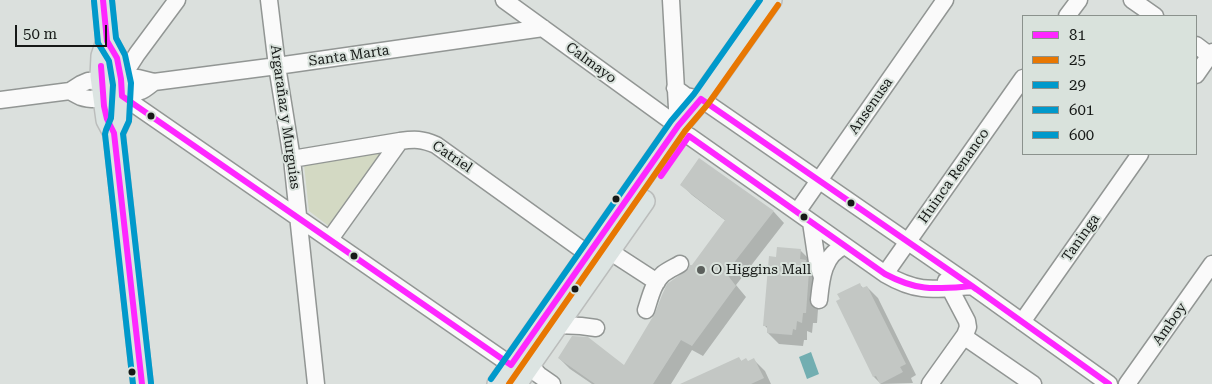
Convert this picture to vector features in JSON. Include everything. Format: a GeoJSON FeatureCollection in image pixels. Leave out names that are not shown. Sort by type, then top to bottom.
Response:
{"type":"FeatureCollection","features":[{"type":"Feature","properties":{"kind":"main road"},"geometry":{"type":"LineString","coordinates":[[103,0],[107,40],[117,58],[107,120],[114,133],[142,384]]}},
{"type":"Feature","properties":{"kind":"main road"},"geometry":{"type":"LineString","coordinates":[[512,376],[598,249],[683,131],[701,99],[771,0]]}},
{"type":"Feature","properties":{"kind":"main road"},"geometry":{"type":"LineString","coordinates":[[512,376],[557,325],[598,249]]}},
{"type":"Feature","properties":{"kind":"street"},"geometry":{"type":"LineString","coordinates":[[177,0],[112,88],[330,239],[512,376],[539,375],[552,384]]}},
{"type":"Feature","properties":{"kind":"street","name":"Argarañaz y Murguías"},"geometry":{"type":"LineString","coordinates":[[269,0],[277,66],[292,159],[316,384]]}},
{"type":"Feature","properties":{"kind":"street","name":"Calmayo"},"geometry":{"type":"LineString","coordinates":[[504,0],[683,131],[885,274],[900,283],[931,290],[972,286]]}},
{"type":"Feature","properties":{"kind":"street"},"geometry":{"type":"LineString","coordinates":[[671,0],[675,88],[683,131]]}},
{"type":"Feature","properties":{"kind":"street","name":"Ansenusa"},"geometry":{"type":"LineString","coordinates":[[797,212],[945,0]]}},
{"type":"Feature","properties":{"kind":"street"},"geometry":{"type":"LineString","coordinates":[[1068,15],[1078,0]]}},
{"type":"Feature","properties":{"kind":"street"},"geometry":{"type":"LineString","coordinates":[[1132,0],[1153,15]]}},
{"type":"Feature","properties":{"kind":"street","name":"Santa Marta"},"geometry":{"type":"LineString","coordinates":[[0,100],[70,91],[88,81],[112,88],[141,91],[154,82],[543,28]]}},
{"type":"Feature","properties":{"kind":"street"},"geometry":{"type":"LineString","coordinates":[[1197,46],[1211,55],[1197,74]]}},
{"type":"Feature","properties":{"kind":"street","name":"Huinca Renanco"},"geometry":{"type":"LineString","coordinates":[[885,274],[1022,79]]}},
{"type":"Feature","properties":{"kind":"street"},"geometry":{"type":"LineString","coordinates":[[675,88],[686,96],[701,99],[935,260],[1109,384]]}},
{"type":"Feature","properties":{"kind":"street"},"geometry":{"type":"LineString","coordinates":[[330,239],[400,140]]}},
{"type":"Feature","properties":{"kind":"street","name":"Catriel"},"geometry":{"type":"LineString","coordinates":[[292,159],[400,140],[425,140],[436,145],[598,249],[657,282]]}},
{"type":"Feature","properties":{"kind":"street","name":"Taninga"},"geometry":{"type":"LineString","coordinates":[[1022,322],[1139,155]]}},
{"type":"Feature","properties":{"kind":"street"},"geometry":{"type":"LineString","coordinates":[[811,222],[817,262],[822,277]]}},
{"type":"Feature","properties":{"kind":"street"},"geometry":{"type":"LineString","coordinates":[[819,300],[822,277],[831,256],[839,248],[845,246]]}},
{"type":"Feature","properties":{"kind":"street"},"geometry":{"type":"LineString","coordinates":[[930,384],[968,327],[967,321],[935,260]]}},
{"type":"Feature","properties":{"kind":"street"},"geometry":{"type":"LineString","coordinates":[[646,310],[653,288],[662,275],[680,264]]}},
{"type":"Feature","properties":{"kind":"street","name":"Amboy"},"geometry":{"type":"LineString","coordinates":[[1127,384],[1212,264]]}},
{"type":"Feature","properties":{"kind":"street"},"geometry":{"type":"LineString","coordinates":[[959,305],[972,286]]}},
{"type":"Feature","properties":{"kind":"street"},"geometry":{"type":"LineString","coordinates":[[557,325],[596,328]]}},
{"type":"Feature","properties":{"kind":"street"},"geometry":{"type":"LineString","coordinates":[[965,334],[969,340],[1033,384]]}},
{"type":"Feature","properties":{"kind":"green space"},"geometry":{"type":"Polygon","coordinates":[[[381,150],[382,153],[330,227],[309,211],[304,165],[381,150]]]}},
{"type":"Feature","properties":{"kind":"water"},"geometry":{"type":"Polygon","coordinates":[[[811,352],[819,374],[807,379],[799,357],[811,352]]]}},
{"type":"Feature","properties":{"kind":"building","name":"O Higgins Mall"},"geometry":{"type":"Polygon","coordinates":[[[699,158],[774,211],[726,273],[736,286],[692,346],[681,340],[653,384],[595,384],[558,358],[572,336],[588,337],[624,365],[655,313],[667,284],[692,265],[725,220],[680,185],[699,158]]]}},
{"type":"Feature","properties":{"kind":"building"},"geometry":{"type":"Polygon","coordinates":[[[777,247],[801,249],[800,259],[806,260],[805,267],[809,271],[806,313],[803,313],[802,323],[797,321],[796,330],[793,329],[792,335],[767,333],[767,326],[763,326],[769,256],[776,257],[777,247]]]}},
{"type":"Feature","properties":{"kind":"building"},"geometry":{"type":"Polygon","coordinates":[[[860,283],[862,288],[867,286],[906,364],[900,367],[903,372],[880,384],[876,376],[873,377],[836,301],[840,299],[837,294],[860,283]]]}},
{"type":"Feature","properties":{"kind":"building"},"geometry":{"type":"Polygon","coordinates":[[[739,357],[741,361],[746,358],[748,361],[754,358],[764,378],[751,384],[680,384],[739,357]]]}},
{"type":"Feature","properties":{"kind":"transit line","name":"81"},"geometry":{"type":"LineString","coordinates":[[103,0],[107,41],[117,58],[122,96],[511,365],[678,126],[701,99],[972,286],[1109,384]]}},
{"type":"Feature","properties":{"kind":"transit line","name":"600"},"geometry":{"type":"LineString","coordinates":[[112,0],[116,38],[125,55],[131,83],[129,121],[123,134],[151,383]]}},
{"type":"Feature","properties":{"kind":"transit line","name":"29"},"geometry":{"type":"LineString","coordinates":[[491,379],[671,121],[694,94],[760,0]]}},
{"type":"Feature","properties":{"kind":"transit line","name":"601"},"geometry":{"type":"LineString","coordinates":[[94,1],[98,43],[109,61],[113,85],[111,118],[105,134],[133,384]]}},
{"type":"Feature","properties":{"kind":"transit line","name":"25"},"geometry":{"type":"LineString","coordinates":[[509,384],[685,131],[708,104],[778,5]]}},
{"type":"Feature","properties":{"kind":"transit line","name":"81"},"geometry":{"type":"LineString","coordinates":[[101,66],[104,106],[107,119],[114,133],[142,384]]}},
{"type":"Feature","properties":{"kind":"transit line","name":"81"},"geometry":{"type":"LineString","coordinates":[[661,176],[689,136],[885,274],[908,284],[927,288],[972,286],[976,289]]}},
{"type":"Feature","properties":{"kind":"place","name":"O Higgins Mall"},"geometry":{"type":"Point","coordinates":[701,270]}}]}
